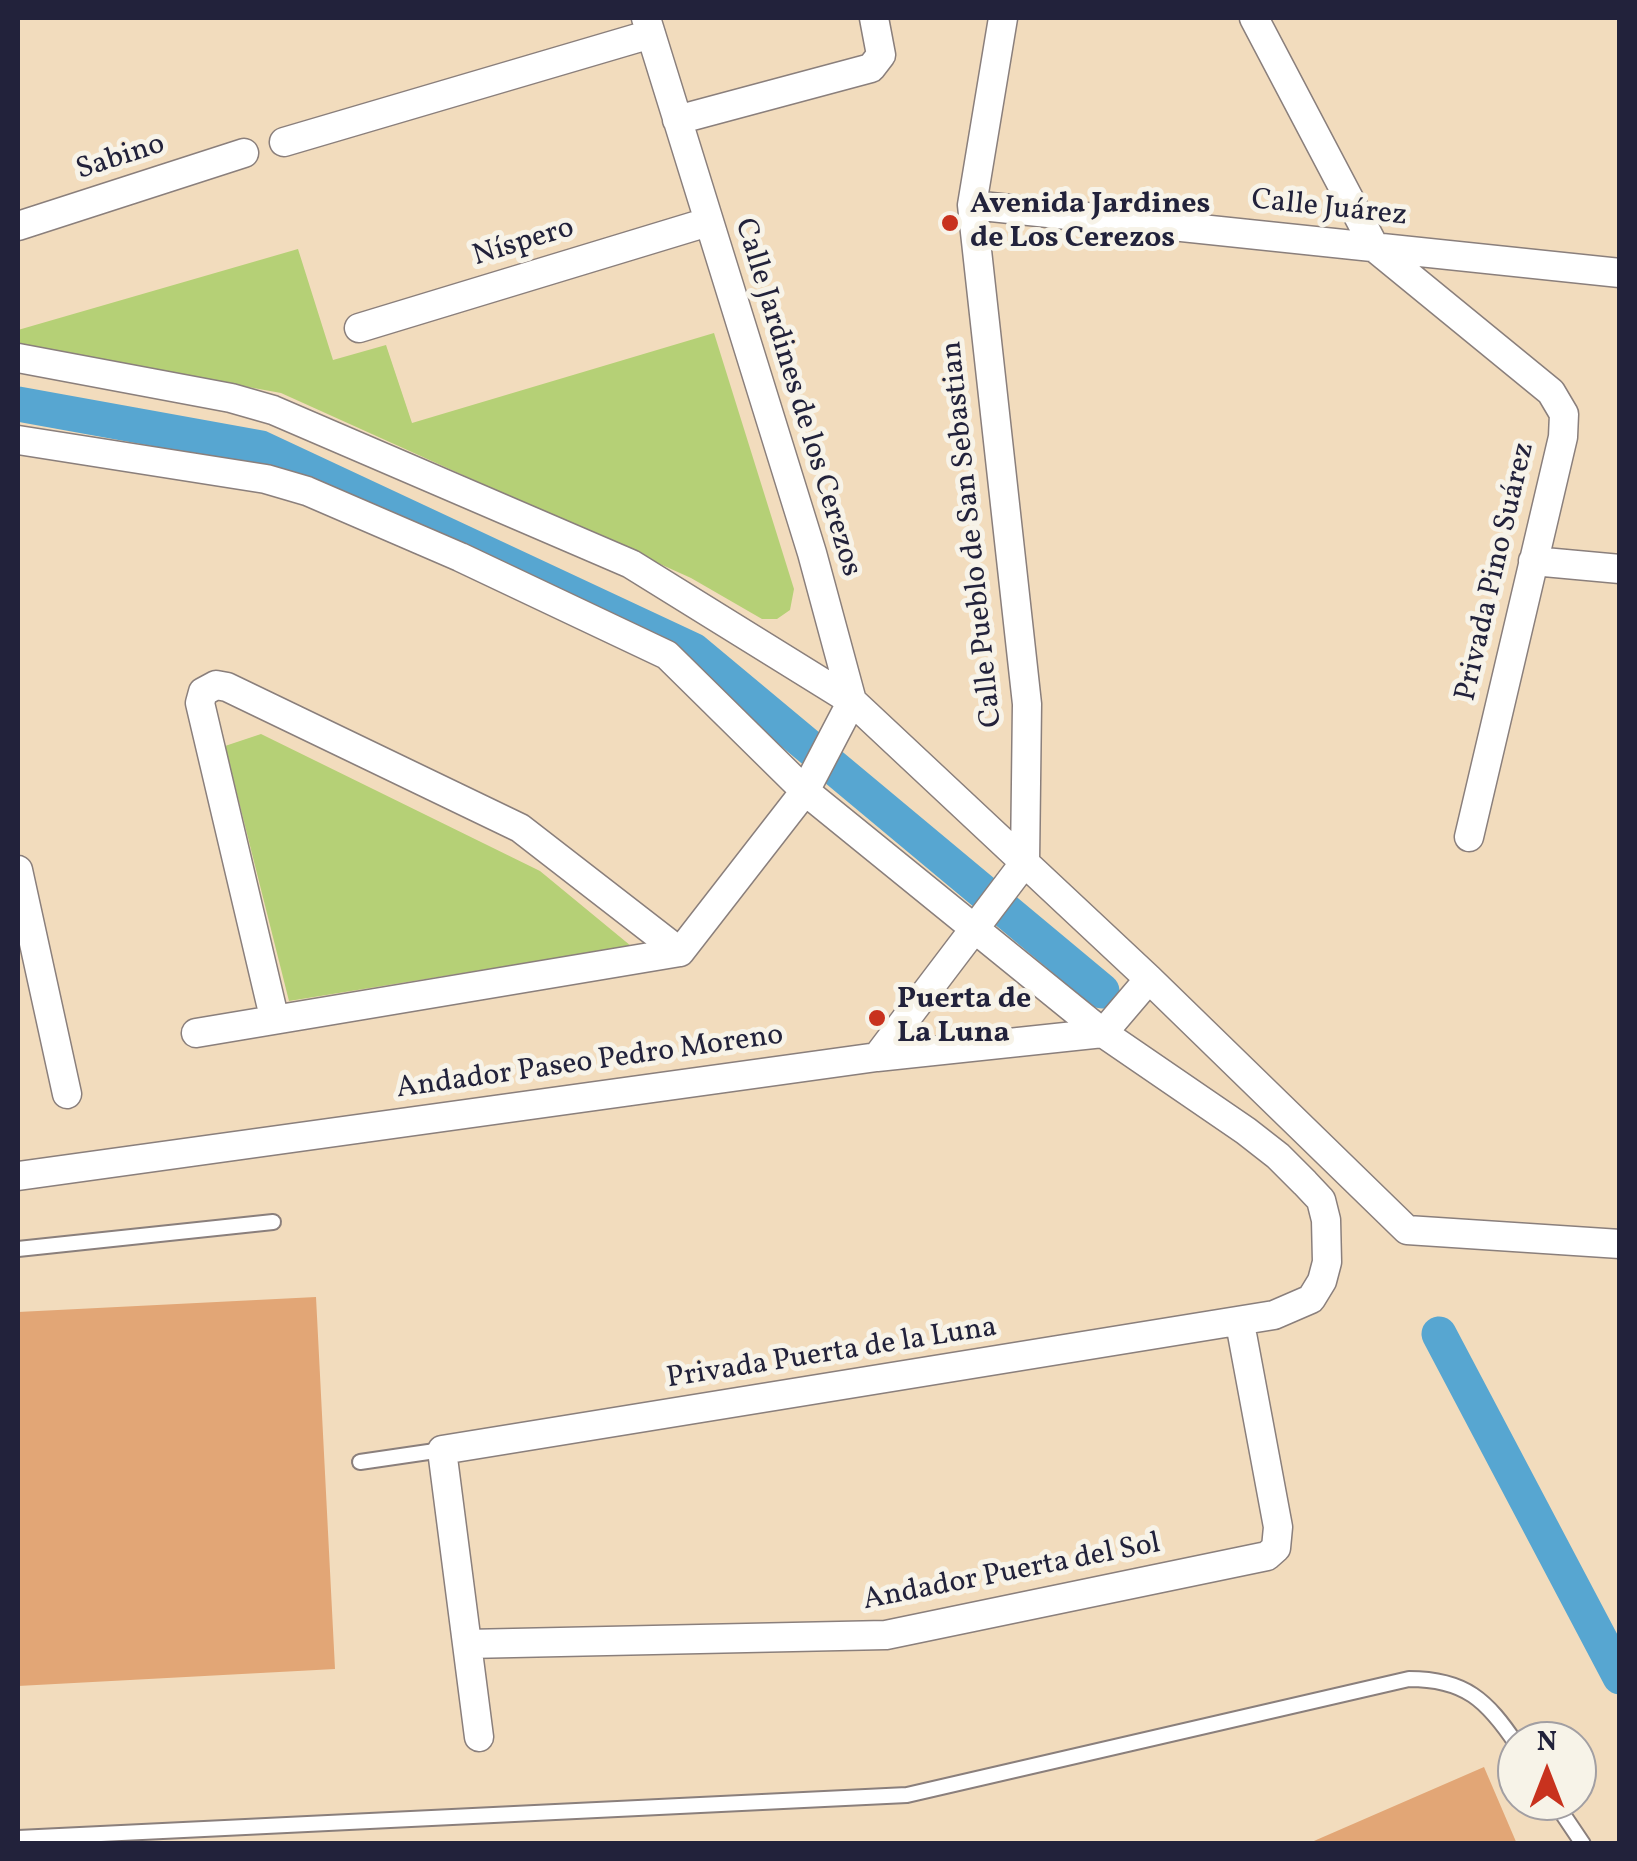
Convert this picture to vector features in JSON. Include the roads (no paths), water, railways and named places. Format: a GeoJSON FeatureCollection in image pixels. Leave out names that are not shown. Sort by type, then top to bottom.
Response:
{"type":"FeatureCollection","features":[{"type":"Feature","properties":{"kind":"street"},"geometry":{"type":"LineString","coordinates":[[677,120],[871,68],[881,55],[874,18]]}},
{"type":"Feature","properties":{"kind":"street","name":"Calle Pueblo de San Sebastian"},"geometry":{"type":"LineString","coordinates":[[1003,18],[972,206],[1028,704],[1021,869]]}},
{"type":"Feature","properties":{"kind":"street","name":"Privada Pino Suárez"},"geometry":{"type":"LineString","coordinates":[[1254,18],[1375,248],[1551,392],[1564,414],[1563,437],[1469,836]]}},
{"type":"Feature","properties":{"kind":"street"},"geometry":{"type":"LineString","coordinates":[[284,142],[648,26]]}},
{"type":"Feature","properties":{"kind":"street","name":"Calle Jardines de los Cerezos"},"geometry":{"type":"LineString","coordinates":[[648,26],[812,553],[846,712]]}},
{"type":"Feature","properties":{"kind":"street","name":"Sabino"},"geometry":{"type":"LineString","coordinates":[[18,226],[244,154]]}},
{"type":"Feature","properties":{"kind":"street","name":"Calle Juárez"},"geometry":{"type":"LineString","coordinates":[[972,206],[1620,273]]}},
{"type":"Feature","properties":{"kind":"street","name":"Níspero"},"geometry":{"type":"LineString","coordinates":[[359,328],[708,222]]}},
{"type":"Feature","properties":{"kind":"street"},"geometry":{"type":"LineString","coordinates":[[18,358],[230,398],[273,410],[631,564],[846,712],[1149,980],[1407,1230],[1620,1244]]}},
{"type":"Feature","properties":{"kind":"street"},"geometry":{"type":"LineString","coordinates":[[18,440],[266,479],[306,491],[460,556],[667,655],[1103,1033],[1149,980]]}},
{"type":"Feature","properties":{"kind":"street"},"geometry":{"type":"LineString","coordinates":[[1533,560],[1620,569]]}},
{"type":"Feature","properties":{"kind":"street"},"geometry":{"type":"LineString","coordinates":[[274,1018],[200,703],[203,692],[216,686],[227,687],[520,828],[680,952]]}},
{"type":"Feature","properties":{"kind":"street"},"geometry":{"type":"LineString","coordinates":[[196,1032],[680,952],[810,782],[846,712]]}},
{"type":"Feature","properties":{"kind":"street"},"geometry":{"type":"LineString","coordinates":[[876,1057],[1021,869]]}},
{"type":"Feature","properties":{"kind":"street"},"geometry":{"type":"LineString","coordinates":[[18,870],[28,964],[66,1094]]}},
{"type":"Feature","properties":{"kind":"street","name":"Andador Paseo Pedro Moreno"},"geometry":{"type":"LineString","coordinates":[[18,1176],[876,1057],[1103,1033]]}},
{"type":"Feature","properties":{"kind":"street","name":"Privada Puerta de la Luna"},"geometry":{"type":"LineString","coordinates":[[442,1450],[1240,1323],[1274,1316],[1311,1298],[1322,1281],[1327,1262],[1326,1220],[1320,1200],[1278,1156],[1246,1131],[1103,1033]]}},
{"type":"Feature","properties":{"kind":"street","name":"Andador Puerta del Sol"},"geometry":{"type":"LineString","coordinates":[[467,1644],[874,1636],[1267,1556],[1276,1548],[1278,1526],[1240,1323]]}},
{"type":"Feature","properties":{"kind":"street"},"geometry":{"type":"LineString","coordinates":[[442,1450],[480,1737]]}},
{"type":"Feature","properties":{"kind":"lane"},"geometry":{"type":"LineString","coordinates":[[18,1249],[273,1222]]}},
{"type":"Feature","properties":{"kind":"lane","name":"Privada Puerta de la Luna"},"geometry":{"type":"LineString","coordinates":[[360,1462],[442,1450]]}},
{"type":"Feature","properties":{"kind":"lane"},"geometry":{"type":"LineString","coordinates":[[18,1838],[907,1795],[1409,1679],[1437,1679],[1463,1688],[1484,1702],[1499,1721]]}},
{"type":"Feature","properties":{"kind":"lane"},"geometry":{"type":"LineString","coordinates":[[1567,1821],[1583,1844]]}},
{"type":"Feature","properties":{"kind":"waterway"},"geometry":{"type":"LineString","coordinates":[[18,404],[261,448],[693,650],[1102,991]]}},
{"type":"Feature","properties":{"kind":"waterway"},"geometry":{"type":"LineString","coordinates":[[1439,1334],[1620,1677]]}},
{"type":"Feature","properties":{"kind":"place","name":"Avenida Jardines de Los Cerezos"},"geometry":{"type":"Point","coordinates":[950,223]}},
{"type":"Feature","properties":{"kind":"place","name":"Puerta de La Luna"},"geometry":{"type":"Point","coordinates":[877,1018]}}]}
